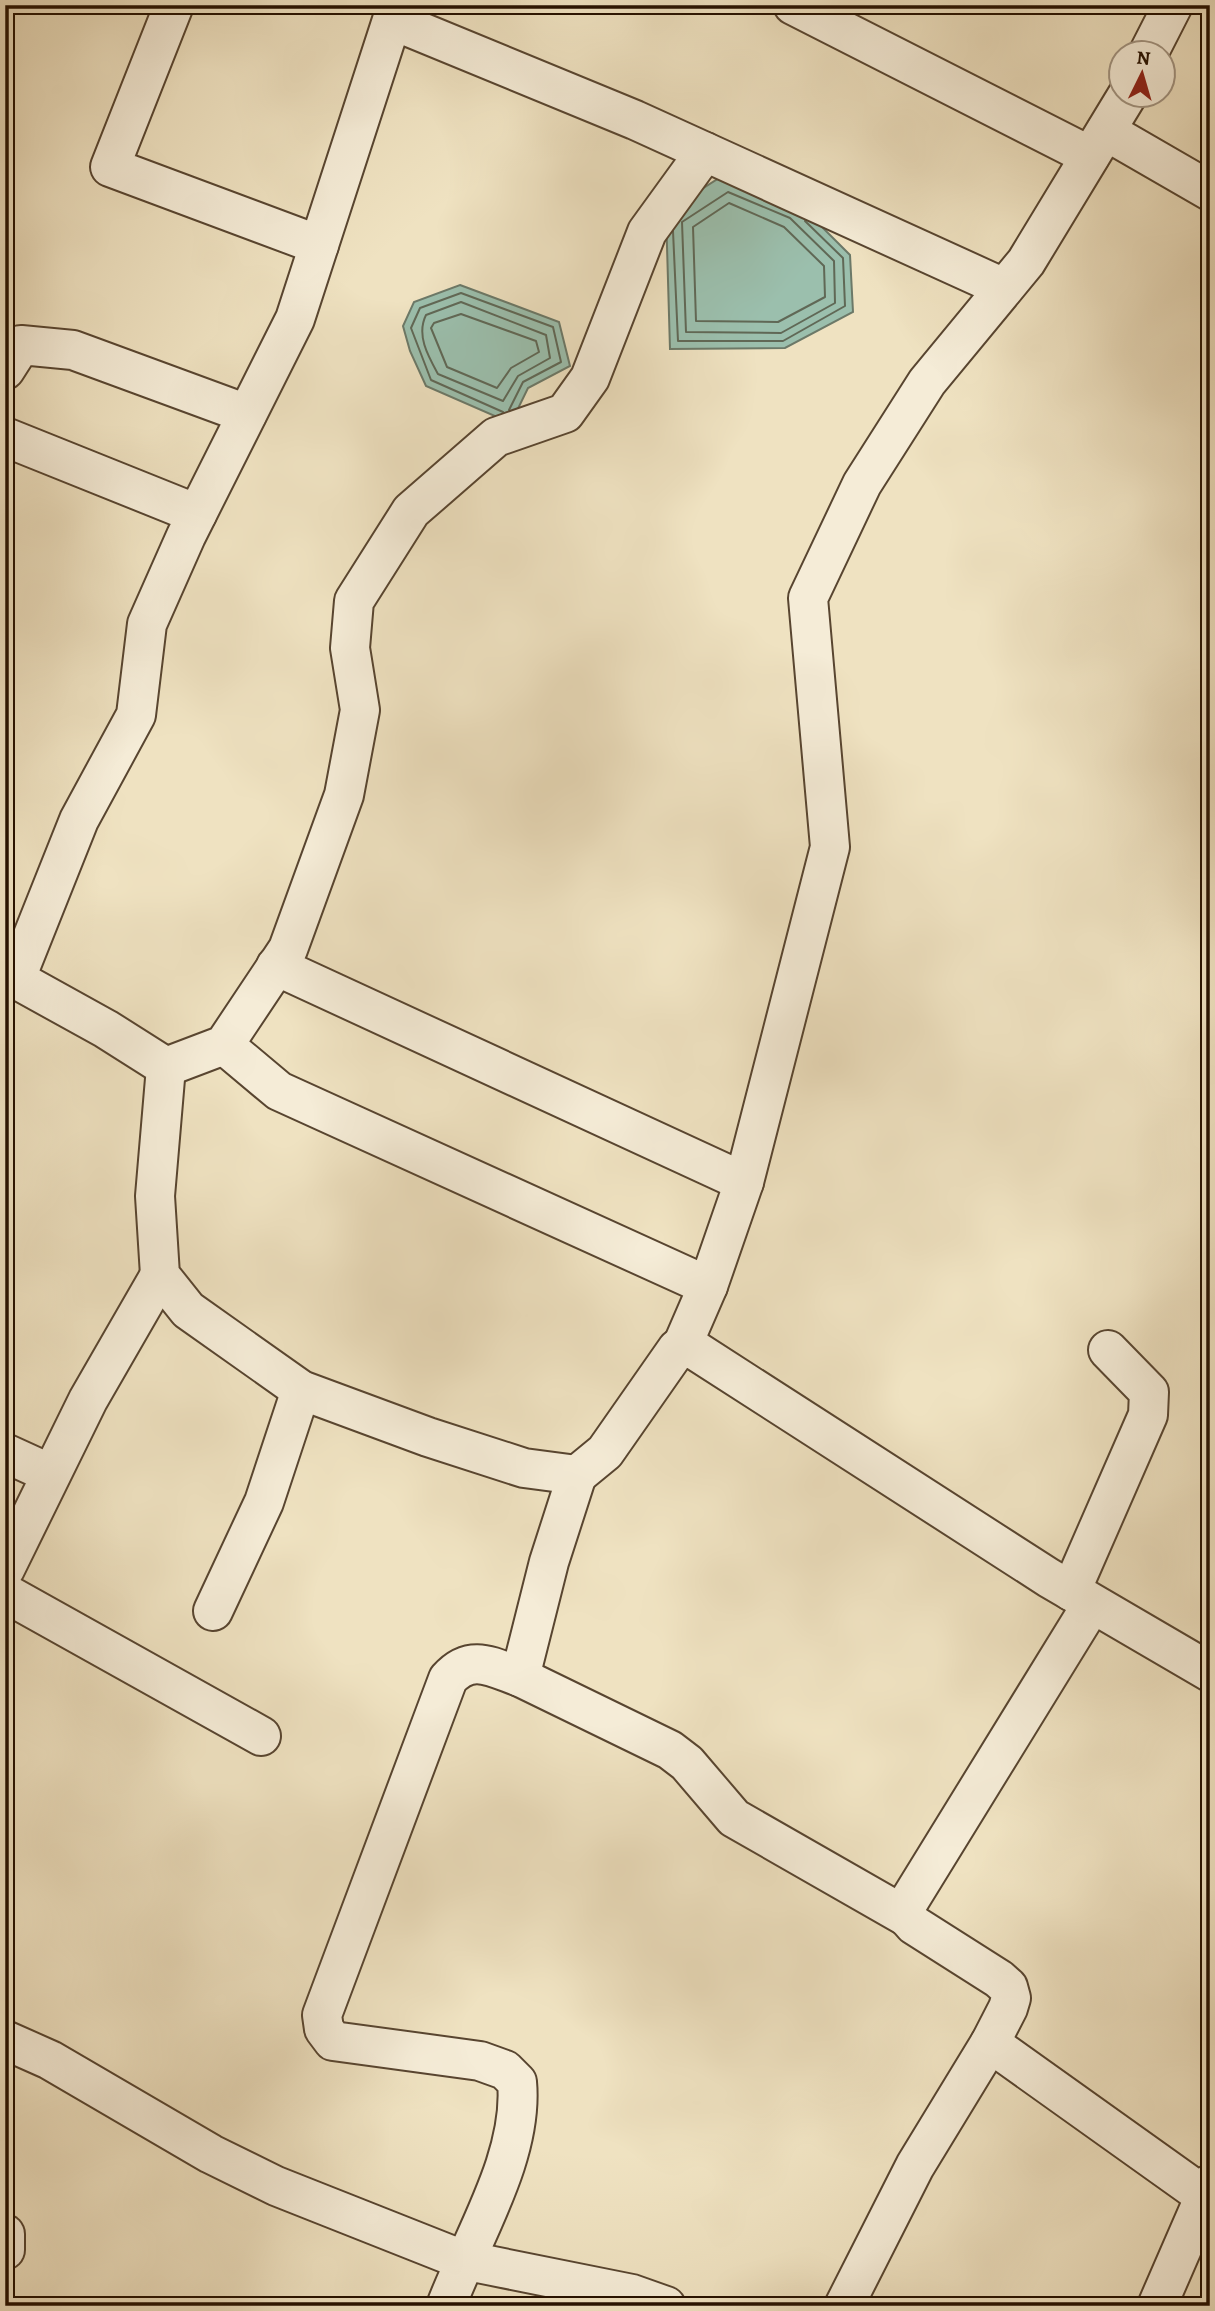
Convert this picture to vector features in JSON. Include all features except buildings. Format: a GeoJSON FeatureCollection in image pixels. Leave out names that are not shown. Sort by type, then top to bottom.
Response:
{"type":"FeatureCollection","features":[{"type":"Feature","properties":{"kind":"street"},"geometry":{"type":"LineString","coordinates":[[174,5],[110,167],[319,245]]}},
{"type":"Feature","properties":{"kind":"street"},"geometry":{"type":"LineString","coordinates":[[793,5],[1098,144],[1210,191]]}},
{"type":"Feature","properties":{"kind":"street"},"geometry":{"type":"LineString","coordinates":[[1155,38],[1170,6]]}},
{"type":"Feature","properties":{"kind":"street"},"geometry":{"type":"LineString","coordinates":[[166,1067],[11,976],[79,820],[136,715],[147,624],[197,514],[295,319],[393,20],[705,152],[1004,288]]}},
{"type":"Feature","properties":{"kind":"street"},"geometry":{"type":"LineString","coordinates":[[520,1677],[550,1562],[577,1475],[606,1452],[677,1349],[682,1346],[708,1286],[744,1182],[830,847],[807,598],[862,484],[876,461],[927,382],[1026,262],[1120,108]]}},
{"type":"Feature","properties":{"kind":"street"},"geometry":{"type":"LineString","coordinates":[[166,1067],[224,1045],[288,949],[344,795],[360,710],[350,648],[354,601],[411,511],[496,438],[565,412],[590,378],[647,232],[705,152]]}},
{"type":"Feature","properties":{"kind":"street"},"geometry":{"type":"LineString","coordinates":[[5,370],[21,345],[73,350],[247,414]]}},
{"type":"Feature","properties":{"kind":"street"},"geometry":{"type":"LineString","coordinates":[[5,437],[197,514]]}},
{"type":"Feature","properties":{"kind":"street"},"geometry":{"type":"LineString","coordinates":[[276,966],[744,1182]]}},
{"type":"Feature","properties":{"kind":"street"},"geometry":{"type":"LineString","coordinates":[[224,1045],[279,1091],[708,1286]]}},
{"type":"Feature","properties":{"kind":"street"},"geometry":{"type":"LineString","coordinates":[[5,1569],[88,1400],[160,1275],[155,1196],[166,1067]]}},
{"type":"Feature","properties":{"kind":"street"},"geometry":{"type":"LineString","coordinates":[[160,1275],[188,1310],[301,1390],[428,1437],[524,1468],[577,1475]]}},
{"type":"Feature","properties":{"kind":"street"},"geometry":{"type":"LineString","coordinates":[[682,1346],[695,1349],[1082,1597],[1210,1672]]}},
{"type":"Feature","properties":{"kind":"street"},"geometry":{"type":"LineString","coordinates":[[907,1917],[906,1906],[918,1884],[1082,1597],[1148,1415],[1149,1392],[1108,1350]]}},
{"type":"Feature","properties":{"kind":"street"},"geometry":{"type":"LineString","coordinates":[[213,1611],[264,1502],[301,1390]]}},
{"type":"Feature","properties":{"kind":"street"},"geometry":{"type":"LineString","coordinates":[[5,1453],[51,1474]]}},
{"type":"Feature","properties":{"kind":"street"},"geometry":{"type":"LineString","coordinates":[[5,1593],[261,1736]]}},
{"type":"Feature","properties":{"kind":"street"},"geometry":{"type":"LineString","coordinates":[[446,2306],[463,2260],[509,2157],[517,2123],[517,2082],[505,2070],[480,2061],[333,2041],[324,2029],[322,2015],[448,1679],[458,1667],[473,1664],[484,1664],[520,1677],[670,1750],[687,1763],[734,1818],[907,1917],[914,1926],[1008,1987],[1011,1998],[990,2043],[915,2166],[844,2306]]}},
{"type":"Feature","properties":{"kind":"street"},"geometry":{"type":"LineString","coordinates":[[5,2040],[50,2060],[211,2154],[276,2186],[463,2260],[632,2294],[666,2306]]}},
{"type":"Feature","properties":{"kind":"street"},"geometry":{"type":"LineString","coordinates":[[990,2043],[1206,2190],[1157,2306]]}},
{"type":"Feature","properties":{"kind":"street"},"geometry":{"type":"LineString","coordinates":[[5,2234],[5,2250]]}},
{"type":"Feature","properties":{"kind":"water"},"geometry":{"type":"Polygon","coordinates":[[[727,173],[799,204],[850,255],[853,312],[785,348],[670,349],[666,212],[727,173]]]}},
{"type":"Feature","properties":{"kind":"water"},"geometry":{"type":"Polygon","coordinates":[[[460,285],[559,322],[570,366],[528,388],[511,423],[426,386],[410,351],[403,326],[414,302],[460,285]]]}}]}
